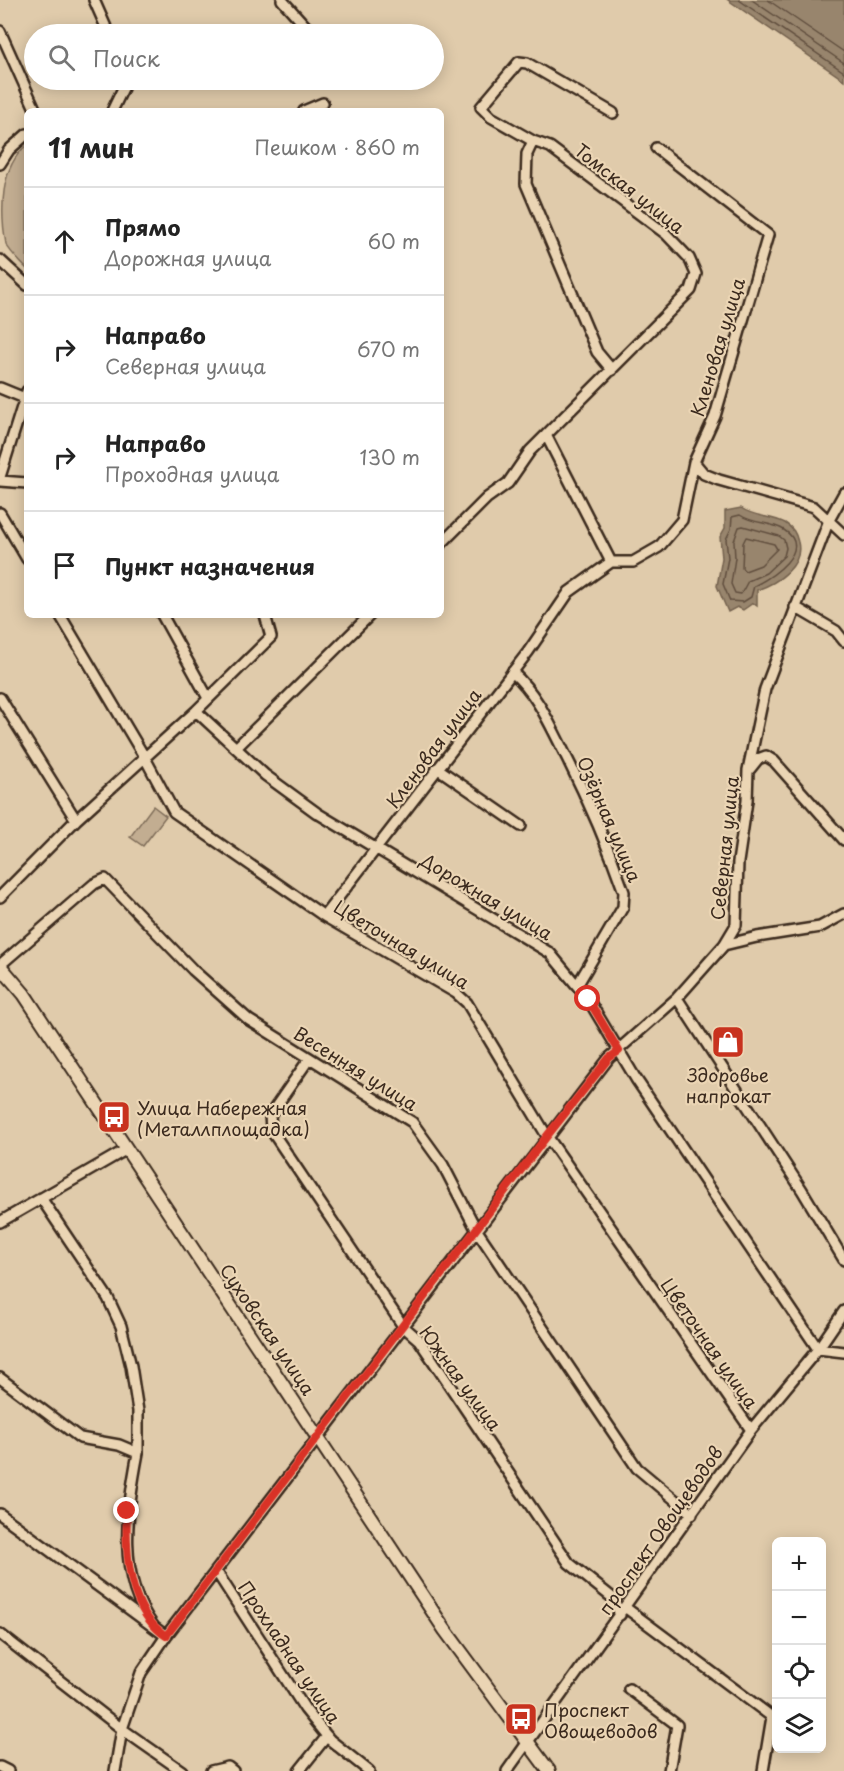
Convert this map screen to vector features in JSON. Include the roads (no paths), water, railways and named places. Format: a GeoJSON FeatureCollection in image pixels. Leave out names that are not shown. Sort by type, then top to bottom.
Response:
{"type":"FeatureCollection","features":[{"type":"Feature","properties":{"kind":"street"},"geometry":{"type":"LineString","coordinates":[[94,0],[105,24]]}},
{"type":"Feature","properties":{"kind":"street"},"geometry":{"type":"LineString","coordinates":[[282,0],[304,24]]}},
{"type":"Feature","properties":{"kind":"street"},"geometry":{"type":"LineString","coordinates":[[0,31],[24,84]]}},
{"type":"Feature","properties":{"kind":"street","name":"Томская улица"},"geometry":{"type":"LineString","coordinates":[[612,370],[691,290],[696,274],[689,258],[666,234],[550,147],[533,141],[491,117],[481,107],[519,62],[527,63],[613,113]]}},
{"type":"Feature","properties":{"kind":"street"},"geometry":{"type":"LineString","coordinates":[[27,90],[35,108]]}},
{"type":"Feature","properties":{"kind":"street"},"geometry":{"type":"LineString","coordinates":[[113,108],[122,90]]}},
{"type":"Feature","properties":{"kind":"street"},"geometry":{"type":"LineString","coordinates":[[311,108],[323,103]]}},
{"type":"Feature","properties":{"kind":"street"},"geometry":{"type":"LineString","coordinates":[[0,164],[9,150],[24,137]]}},
{"type":"Feature","properties":{"kind":"street"},"geometry":{"type":"LineString","coordinates":[[444,541],[487,498],[508,483],[530,451],[612,370],[597,352],[526,184],[527,154],[533,141]]}},
{"type":"Feature","properties":{"kind":"street","name":"Кленовая улица"},"geometry":{"type":"LineString","coordinates":[[324,916],[564,604],[569,592],[611,562],[633,562],[659,547],[682,520],[694,462],[715,416],[768,235],[656,148]]}},
{"type":"Feature","properties":{"kind":"street"},"geometry":{"type":"LineString","coordinates":[[0,261],[24,282]]}},
{"type":"Feature","properties":{"kind":"street"},"geometry":{"type":"LineString","coordinates":[[0,388],[24,395]]}},
{"type":"Feature","properties":{"kind":"street"},"geometry":{"type":"LineString","coordinates":[[24,402],[0,479],[24,483]]}},
{"type":"Feature","properties":{"kind":"street"},"geometry":{"type":"LineString","coordinates":[[546,435],[611,562]]}},
{"type":"Feature","properties":{"kind":"street"},"geometry":{"type":"LineString","coordinates":[[694,462],[704,474],[719,480],[814,507],[844,535]]}},
{"type":"Feature","properties":{"kind":"street","name":"Северная улица"},"geometry":{"type":"LineString","coordinates":[[115,1771],[122,1729],[141,1672],[166,1636],[609,1058],[677,998],[724,945],[735,925],[738,862],[747,801],[748,770],[765,689],[829,520],[844,493]]}},
{"type":"Feature","properties":{"kind":"street"},"geometry":{"type":"LineString","coordinates":[[0,513],[24,554]]}},
{"type":"Feature","properties":{"kind":"street"},"geometry":{"type":"LineString","coordinates":[[795,607],[836,631],[844,641]]}},
{"type":"Feature","properties":{"kind":"street","name":"Цветочная улица"},"geometry":{"type":"LineString","coordinates":[[62,618],[145,758],[174,812],[324,916],[456,993],[467,1003],[547,1136],[751,1430]]}},
{"type":"Feature","properties":{"kind":"street"},"geometry":{"type":"LineString","coordinates":[[164,618],[208,698]]}},
{"type":"Feature","properties":{"kind":"street"},"geometry":{"type":"LineString","coordinates":[[0,897],[76,820],[196,711],[271,637],[266,618]]}},
{"type":"Feature","properties":{"kind":"street"},"geometry":{"type":"LineString","coordinates":[[236,748],[367,618]]}},
{"type":"Feature","properties":{"kind":"street","name":"Озёрная улица"},"geometry":{"type":"LineString","coordinates":[[512,672],[528,686],[540,705],[582,789],[624,892],[622,907],[578,984]]}},
{"type":"Feature","properties":{"kind":"street"},"geometry":{"type":"LineString","coordinates":[[0,698],[76,820]]}},
{"type":"Feature","properties":{"kind":"street","name":"Дорожная улица"},"geometry":{"type":"LineString","coordinates":[[196,711],[265,775],[300,800],[377,850],[550,953],[578,984],[619,1051],[818,1349]]}},
{"type":"Feature","properties":{"kind":"street"},"geometry":{"type":"LineString","coordinates":[[748,770],[758,759],[766,756],[774,761],[844,840]]}},
{"type":"Feature","properties":{"kind":"street"},"geometry":{"type":"LineString","coordinates":[[437,768],[521,826]]}},
{"type":"Feature","properties":{"kind":"street","name":"Весенняя улица"},"geometry":{"type":"LineString","coordinates":[[0,965],[94,884],[105,879],[193,970],[249,1020],[412,1122],[443,1165],[476,1230],[637,1468],[692,1514]]}},
{"type":"Feature","properties":{"kind":"street"},"geometry":{"type":"LineString","coordinates":[[724,945],[820,927],[844,914]]}},
{"type":"Feature","properties":{"kind":"street","name":"Суховская улица"},"geometry":{"type":"LineString","coordinates":[[0,965],[24,994],[445,1630],[549,1771]]}},
{"type":"Feature","properties":{"kind":"street"},"geometry":{"type":"LineString","coordinates":[[677,998],[802,1190],[844,1260]]}},
{"type":"Feature","properties":{"kind":"street","name":"Южная улица"},"geometry":{"type":"LineString","coordinates":[[309,1059],[270,1115],[272,1130],[403,1326],[418,1340],[569,1563],[614,1599],[623,1612],[772,1717],[763,1771]]}},
{"type":"Feature","properties":{"kind":"street"},"geometry":{"type":"LineString","coordinates":[[0,1222],[127,1149]]}},
{"type":"Feature","properties":{"kind":"street"},"geometry":{"type":"LineString","coordinates":[[41,1197],[108,1298],[121,1326],[131,1366],[138,1411],[138,1453],[127,1511],[125,1541],[142,1612],[154,1627]]}},
{"type":"Feature","properties":{"kind":"street","name":"проспект Овощеводов"},"geometry":{"type":"LineString","coordinates":[[507,1771],[623,1612],[751,1430],[818,1349],[844,1311]]}},
{"type":"Feature","properties":{"kind":"street"},"geometry":{"type":"LineString","coordinates":[[818,1349],[844,1352]]}},
{"type":"Feature","properties":{"kind":"street"},"geometry":{"type":"LineString","coordinates":[[0,1378],[80,1438],[119,1445],[138,1453]]}},
{"type":"Feature","properties":{"kind":"street"},"geometry":{"type":"LineString","coordinates":[[0,1514],[166,1636]]}},
{"type":"Feature","properties":{"kind":"street","name":"Прохладная улица"},"geometry":{"type":"LineString","coordinates":[[216,1571],[305,1709],[327,1736],[369,1771]]}},
{"type":"Feature","properties":{"kind":"street"},"geometry":{"type":"LineString","coordinates":[[0,1634],[122,1729],[182,1771]]}},
{"type":"Feature","properties":{"kind":"street"},"geometry":{"type":"LineString","coordinates":[[629,1689],[677,1725],[669,1771]]}},
{"type":"Feature","properties":{"kind":"street"},"geometry":{"type":"LineString","coordinates":[[299,1771],[327,1736]]}},
{"type":"Feature","properties":{"kind":"street"},"geometry":{"type":"LineString","coordinates":[[0,1767],[8,1771]]}},
{"type":"Feature","properties":{"kind":"street"},"geometry":{"type":"LineString","coordinates":[[212,1771],[228,1767],[233,1771]]}},
{"type":"Feature","properties":{"kind":"water"},"geometry":{"type":"Polygon","coordinates":[[[728,0],[844,0],[844,80],[728,0]]]}},
{"type":"Feature","properties":{"kind":"water"},"geometry":{"type":"Polygon","coordinates":[[[741,508],[788,525],[796,536],[799,551],[793,566],[787,572],[773,583],[757,590],[757,606],[753,603],[743,610],[737,607],[728,612],[717,586],[722,558],[720,537],[725,528],[725,511],[741,508]]]}},
{"type":"Feature","properties":{"kind":"place","name":"Здоровье напрокат"},"geometry":{"type":"Point","coordinates":[728,1042]}},
{"type":"Feature","properties":{"kind":"place","name":"Улица Набережная (Металлплощадка)"},"geometry":{"type":"Point","coordinates":[114,1117]}},
{"type":"Feature","properties":{"kind":"place","name":"Проспект Овощеводов"},"geometry":{"type":"Point","coordinates":[521,1719]}}]}
